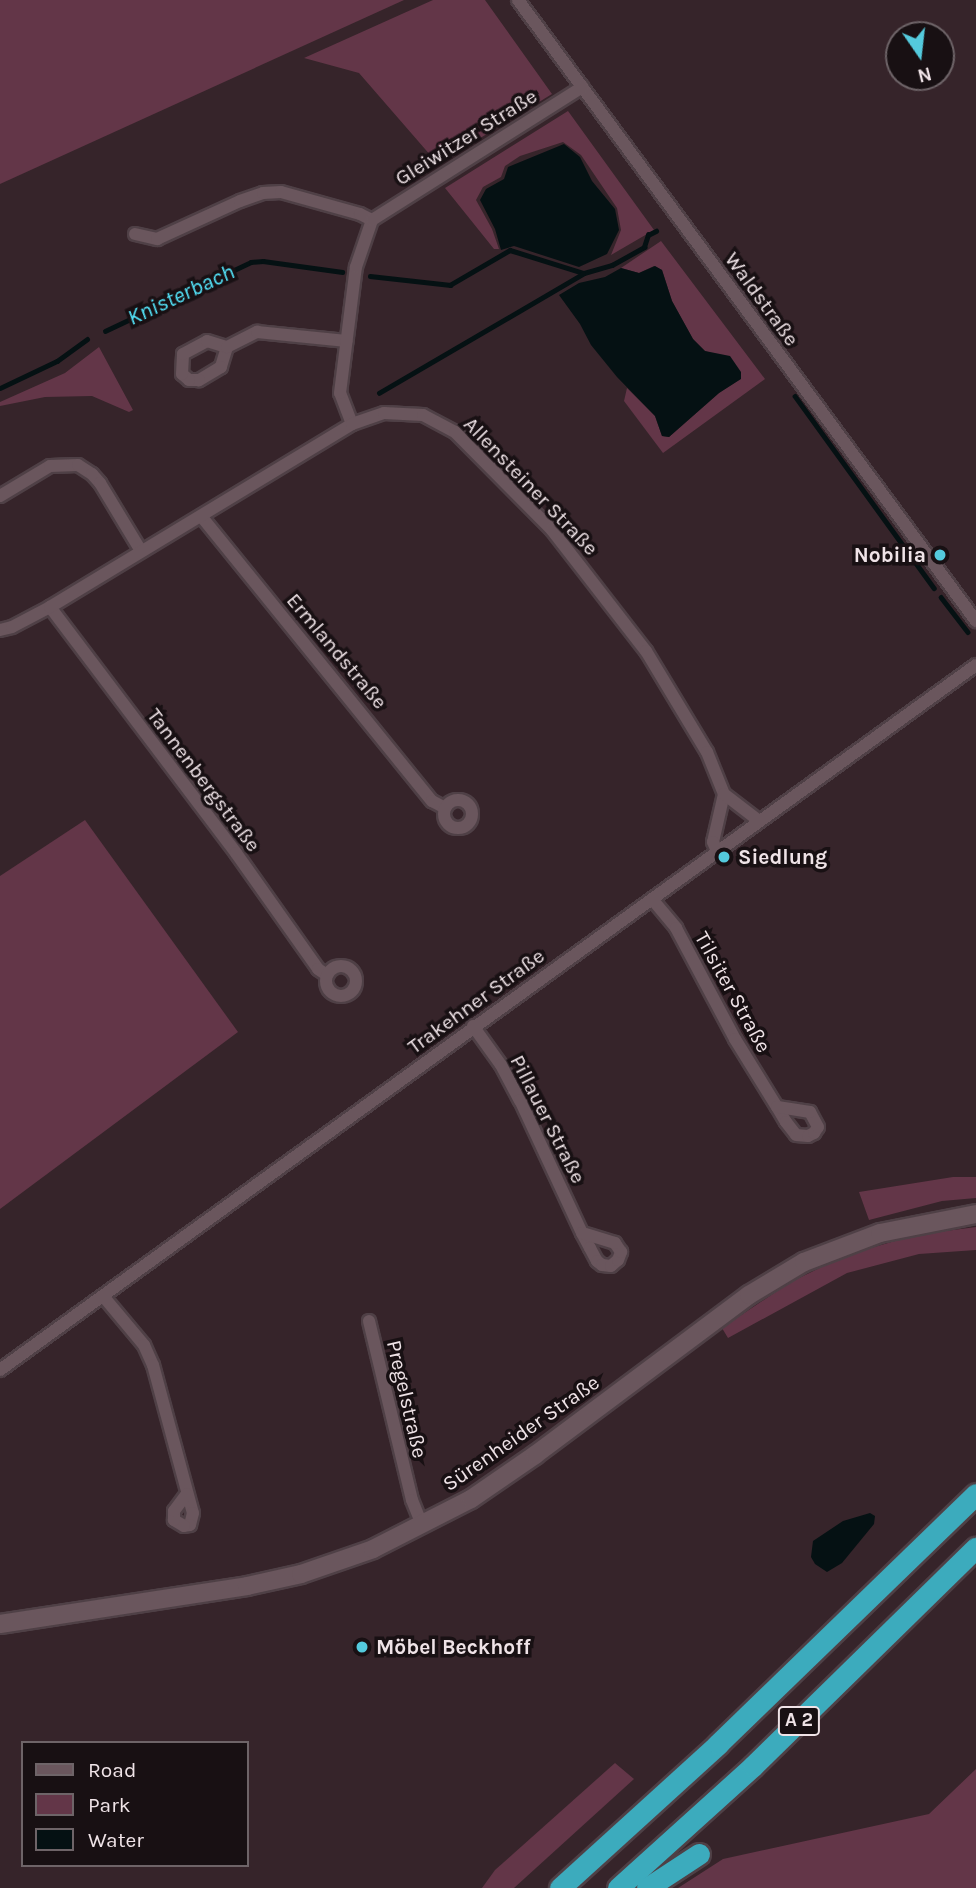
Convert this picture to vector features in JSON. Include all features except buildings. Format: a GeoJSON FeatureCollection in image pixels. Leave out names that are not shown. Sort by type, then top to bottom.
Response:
{"type":"FeatureCollection","features":[{"type":"Feature","properties":{"kind":"highway","name":"A 2"},"geometry":{"type":"LineString","coordinates":[[560,1888],[729,1734],[976,1494]]}},
{"type":"Feature","properties":{"kind":"highway","name":"A 2"},"geometry":{"type":"LineString","coordinates":[[618,1888],[763,1756],[976,1548]]}},
{"type":"Feature","properties":{"kind":"highway"},"geometry":{"type":"LineString","coordinates":[[647,1888],[699,1854]]}},
{"type":"Feature","properties":{"kind":"main road","name":"Sürenheider Straße"},"geometry":{"type":"LineString","coordinates":[[0,1624],[19,1623],[301,1574],[373,1549],[471,1499],[535,1455],[740,1302],[804,1262],[880,1233],[976,1214]]}},
{"type":"Feature","properties":{"kind":"main road","name":"Sürenheider Straße"},"geometry":{"type":"LineString","coordinates":[[0,1630],[19,1623]]}},
{"type":"Feature","properties":{"kind":"street","name":"Waldstraße"},"geometry":{"type":"LineString","coordinates":[[517,0],[976,621]]}},
{"type":"Feature","properties":{"kind":"street","name":"Gleiwitzer Straße"},"geometry":{"type":"LineString","coordinates":[[372,220],[582,88]]}},
{"type":"Feature","properties":{"kind":"street"},"geometry":{"type":"LineString","coordinates":[[135,234],[157,239],[263,193],[287,193],[372,220],[356,267],[341,393],[352,424]]}},
{"type":"Feature","properties":{"kind":"street"},"geometry":{"type":"LineString","coordinates":[[227,347],[257,332],[347,341]]}},
{"type":"Feature","properties":{"kind":"street","name":"Allensteiner Straße"},"geometry":{"type":"LineString","coordinates":[[0,630],[12,627],[50,607],[352,424],[384,414],[423,415],[455,432],[552,530],[610,601],[646,651],[707,752],[724,794]]}},
{"type":"Feature","properties":{"kind":"street"},"geometry":{"type":"LineString","coordinates":[[0,496],[50,466],[78,465],[92,474],[100,484],[141,551]]}},
{"type":"Feature","properties":{"kind":"street","name":"Ermlandstraße"},"geometry":{"type":"LineString","coordinates":[[201,516],[432,801],[445,808]]}},
{"type":"Feature","properties":{"kind":"street","name":"Tannenbergstraße"},"geometry":{"type":"LineString","coordinates":[[50,607],[236,853],[318,968],[327,975]]}},
{"type":"Feature","properties":{"kind":"street","name":"Trakehner Straße"},"geometry":{"type":"LineString","coordinates":[[0,1370],[976,665]]}},
{"type":"Feature","properties":{"kind":"street"},"geometry":{"type":"LineString","coordinates":[[717,851],[713,842],[724,794],[759,821]]}},
{"type":"Feature","properties":{"kind":"street","name":"Tilsiter Straße"},"geometry":{"type":"LineString","coordinates":[[652,899],[676,928],[735,1039],[776,1107]]}},
{"type":"Feature","properties":{"kind":"street","name":"Pillauer Straße"},"geometry":{"type":"LineString","coordinates":[[473,1026],[501,1065],[520,1100],[582,1233]]}},
{"type":"Feature","properties":{"kind":"street"},"geometry":{"type":"LineString","coordinates":[[103,1296],[144,1345],[153,1365],[187,1494]]}},
{"type":"Feature","properties":{"kind":"street","name":"Pregelstraße"},"geometry":{"type":"LineString","coordinates":[[369,1321],[412,1500],[422,1525]]}},
{"type":"Feature","properties":{"kind":"green space"},"geometry":{"type":"Polygon","coordinates":[[[0,0],[404,0],[0,184],[0,0]]]}},
{"type":"Feature","properties":{"kind":"green space"},"geometry":{"type":"Polygon","coordinates":[[[433,0],[485,0],[552,94],[438,164],[359,73],[304,58],[433,0]]]}},
{"type":"Feature","properties":{"kind":"green space"},"geometry":{"type":"Polygon","coordinates":[[[568,111],[654,230],[611,255],[621,230],[617,208],[581,155],[563,142],[520,156],[505,166],[501,177],[483,187],[476,200],[492,229],[499,249],[494,249],[445,188],[568,111]]]}},
{"type":"Feature","properties":{"kind":"green space"},"geometry":{"type":"Polygon","coordinates":[[[661,241],[765,379],[663,453],[624,401],[627,388],[655,416],[662,436],[669,437],[719,393],[740,379],[719,356],[705,351],[693,339],[672,301],[662,270],[654,266],[639,273],[621,268],[661,241]]]}},
{"type":"Feature","properties":{"kind":"green space"},"geometry":{"type":"Polygon","coordinates":[[[99,347],[133,410],[129,412],[92,396],[45,397],[0,406],[0,402],[65,373],[99,347]]]}},
{"type":"Feature","properties":{"kind":"green space"},"geometry":{"type":"Polygon","coordinates":[[[85,820],[238,1032],[0,1209],[0,876],[85,820]]]}},
{"type":"Feature","properties":{"kind":"green space"},"geometry":{"type":"Polygon","coordinates":[[[953,1177],[976,1177],[976,1198],[942,1201],[869,1220],[859,1192],[953,1177]]]}},
{"type":"Feature","properties":{"kind":"green space"},"geometry":{"type":"Polygon","coordinates":[[[976,1227],[976,1250],[919,1254],[847,1273],[728,1338],[722,1328],[789,1283],[844,1256],[915,1235],[976,1227]]]}},
{"type":"Feature","properties":{"kind":"green space"},"geometry":{"type":"Polygon","coordinates":[[[615,1763],[634,1779],[514,1888],[482,1888],[495,1870],[615,1763]]]}},
{"type":"Feature","properties":{"kind":"green space"},"geometry":{"type":"Polygon","coordinates":[[[976,1769],[976,1888],[678,1888],[723,1859],[929,1814],[976,1769]]]}},
{"type":"Feature","properties":{"kind":"water"},"geometry":{"type":"Polygon","coordinates":[[[564,144],[580,157],[592,181],[615,209],[619,230],[607,254],[579,267],[514,246],[501,250],[495,229],[480,200],[486,189],[504,179],[508,167],[564,144]]]}},
{"type":"Feature","properties":{"kind":"water"},"geometry":{"type":"Polygon","coordinates":[[[655,266],[662,270],[672,301],[693,339],[705,351],[730,356],[741,372],[741,379],[719,393],[669,437],[662,436],[655,416],[617,377],[591,345],[559,295],[579,283],[605,277],[621,268],[639,273],[655,266]]]}},
{"type":"Feature","properties":{"kind":"water"},"geometry":{"type":"Polygon","coordinates":[[[870,1513],[875,1516],[874,1524],[842,1563],[827,1572],[815,1564],[811,1557],[813,1541],[843,1521],[870,1513]]]}},
{"type":"Feature","properties":{"kind":"waterway","name":"Knisterbach"},"geometry":{"type":"LineString","coordinates":[[370,276],[450,285],[510,250],[584,273],[612,265],[644,247],[648,235],[656,231]]}},
{"type":"Feature","properties":{"kind":"waterway","name":"Knisterbach"},"geometry":{"type":"LineString","coordinates":[[105,331],[251,262],[263,261],[342,272]]}},
{"type":"Feature","properties":{"kind":"waterway"},"geometry":{"type":"LineString","coordinates":[[379,393],[583,274]]}},
{"type":"Feature","properties":{"kind":"waterway","name":"Knisterbach"},"geometry":{"type":"LineString","coordinates":[[0,388],[57,361],[87,339]]}},
{"type":"Feature","properties":{"kind":"waterway"},"geometry":{"type":"LineString","coordinates":[[795,396],[934,588]]}},
{"type":"Feature","properties":{"kind":"waterway"},"geometry":{"type":"LineString","coordinates":[[941,597],[968,632]]}},
{"type":"Feature","properties":{"kind":"place","name":"Nobilia"},"geometry":{"type":"Point","coordinates":[940,555]}},
{"type":"Feature","properties":{"kind":"place","name":"Siedlung"},"geometry":{"type":"Point","coordinates":[724,857]}},
{"type":"Feature","properties":{"kind":"place","name":"Möbel Beckhoff"},"geometry":{"type":"Point","coordinates":[362,1647]}}]}
